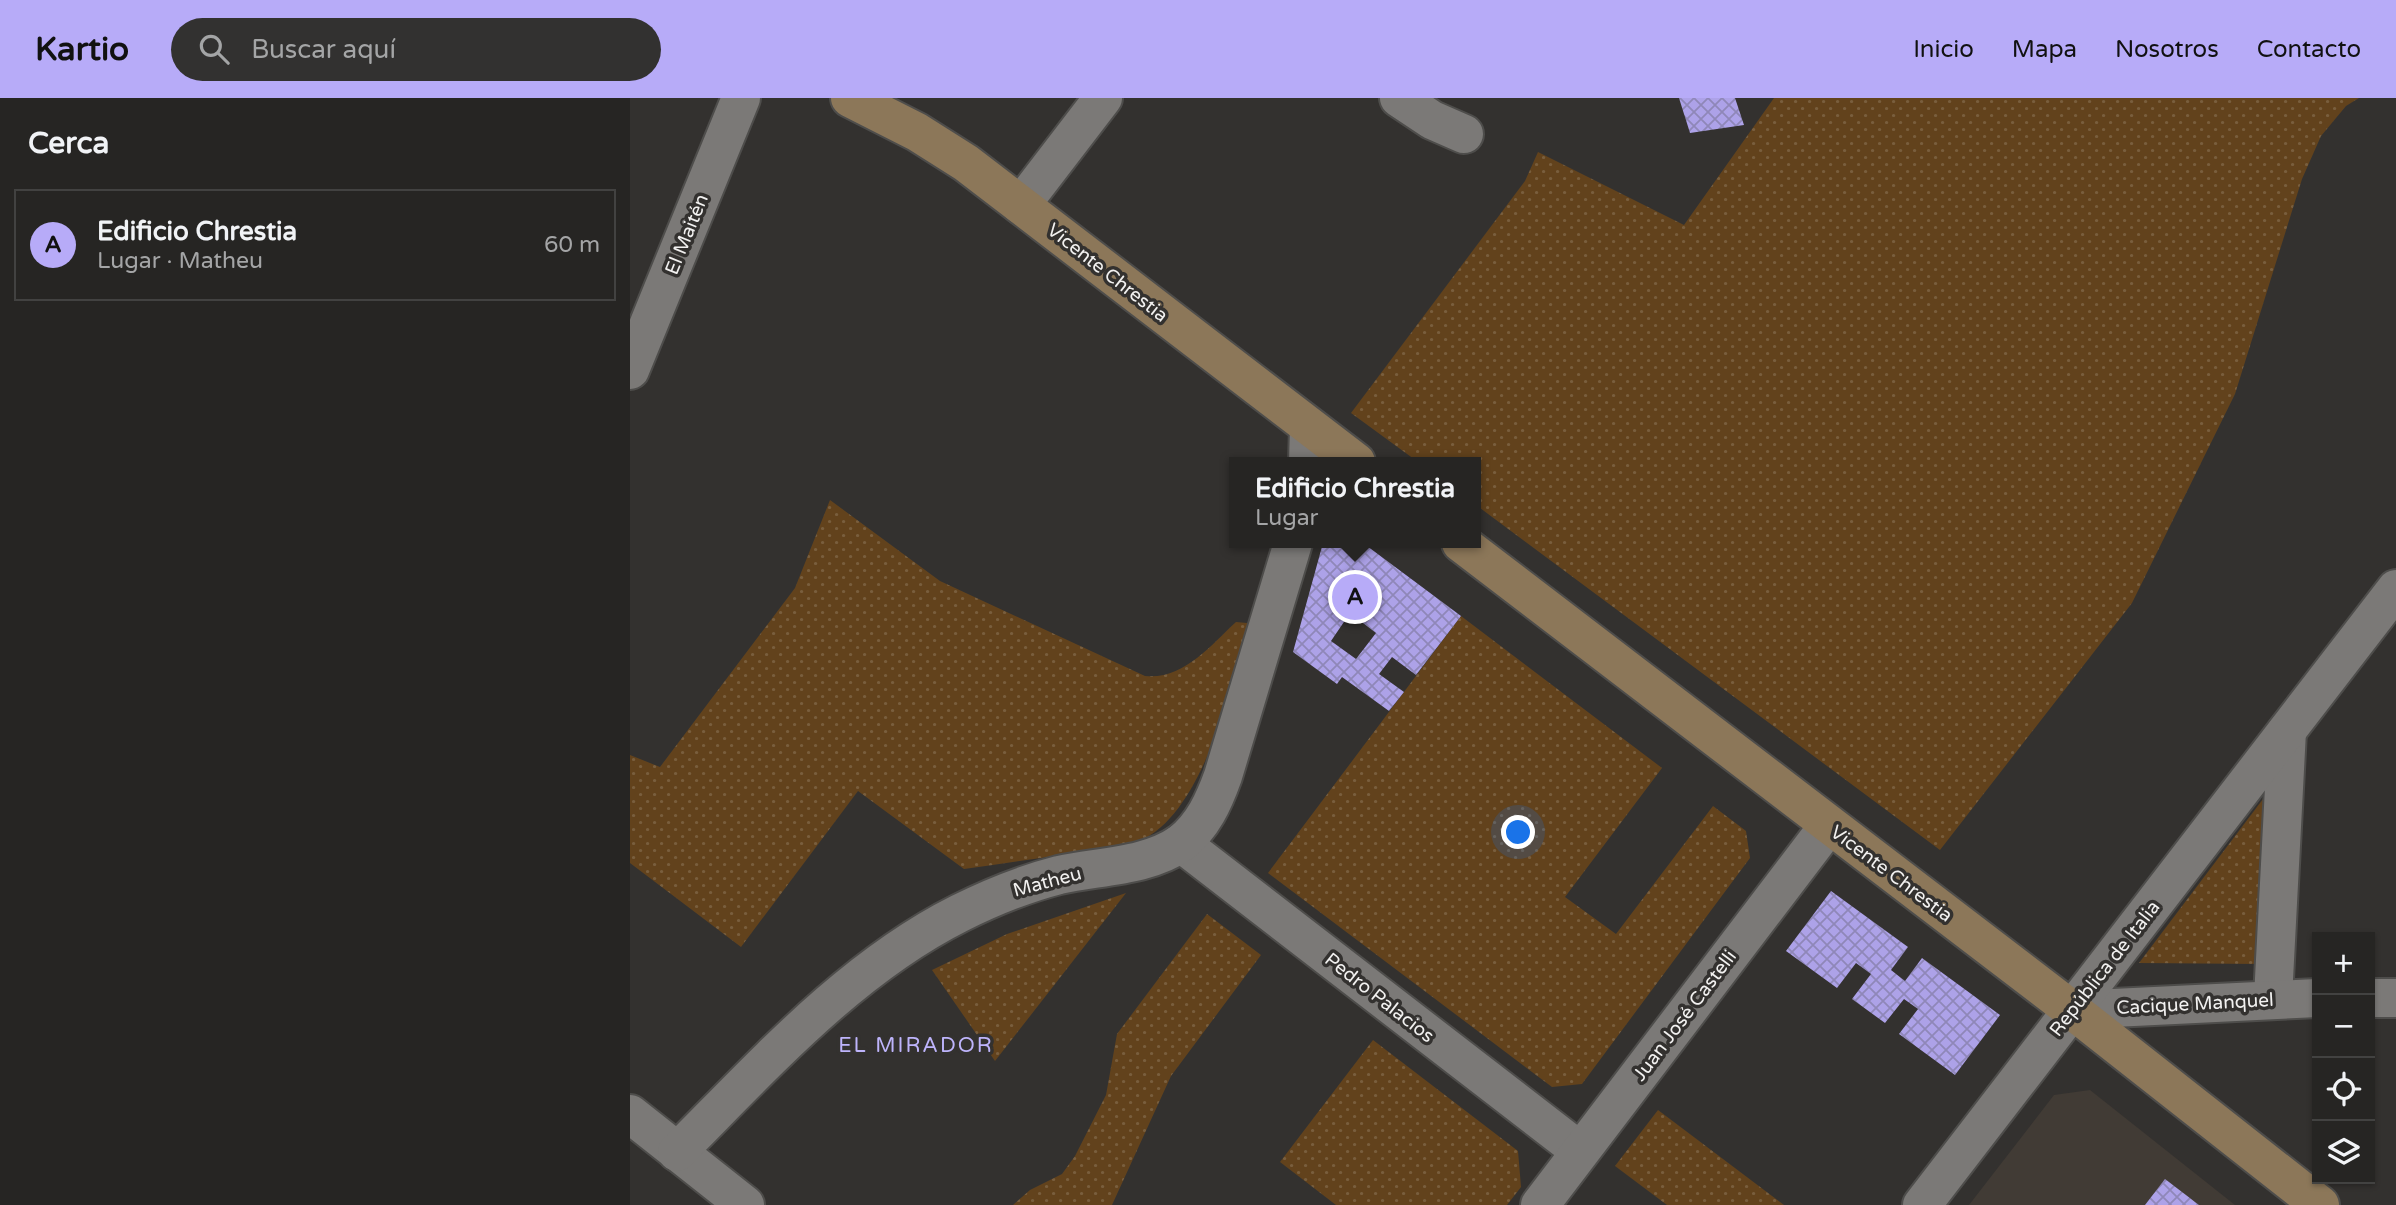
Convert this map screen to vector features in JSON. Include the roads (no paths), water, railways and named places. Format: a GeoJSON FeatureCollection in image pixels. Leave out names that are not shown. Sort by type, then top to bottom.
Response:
{"type":"FeatureCollection","features":[{"type":"Feature","properties":{"kind":"main road","name":"Vicente Chrestia"},"geometry":{"type":"LineString","coordinates":[[850,98],[917,132],[1021,205],[1309,444],[1343,457]]}},
{"type":"Feature","properties":{"kind":"main road","name":"Vicente Chrestia"},"geometry":{"type":"LineString","coordinates":[[1468,548],[2072,1010],[2320,1205]]}},
{"type":"Feature","properties":{"kind":"street","name":"El Maitén"},"geometry":{"type":"LineString","coordinates":[[630,370],[741,98]]}},
{"type":"Feature","properties":{"kind":"street"},"geometry":{"type":"LineString","coordinates":[[1021,205],[1103,98]]}},
{"type":"Feature","properties":{"kind":"street"},"geometry":{"type":"LineString","coordinates":[[1399,98],[1432,120],[1464,134]]}},
{"type":"Feature","properties":{"kind":"street","name":"Matheu"},"geometry":{"type":"LineString","coordinates":[[677,1152],[808,1023],[858,980],[909,943],[957,914],[1006,891],[1059,875],[1154,856],[1181,843],[1198,826],[1212,805],[1223,776],[1291,548]]}},
{"type":"Feature","properties":{"kind":"street","name":"República de Italia"},"geometry":{"type":"LineString","coordinates":[[1922,1205],[2396,589]]}},
{"type":"Feature","properties":{"kind":"street"},"geometry":{"type":"LineString","coordinates":[[2273,998],[2287,731]]}},
{"type":"Feature","properties":{"kind":"street","name":"Juan José Castelli"},"geometry":{"type":"LineString","coordinates":[[1540,1205],[1829,825]]}},
{"type":"Feature","properties":{"kind":"street","name":"Pedro Palacios"},"geometry":{"type":"LineString","coordinates":[[1181,843],[1580,1151]]}},
{"type":"Feature","properties":{"kind":"street","name":"Cacique Manquel"},"geometry":{"type":"LineString","coordinates":[[2072,1010],[2312,998]]}},
{"type":"Feature","properties":{"kind":"street"},"geometry":{"type":"LineString","coordinates":[[2375,998],[2396,998]]}},
{"type":"Feature","properties":{"kind":"street"},"geometry":{"type":"LineString","coordinates":[[630,1114],[745,1205]]}},
{"type":"Feature","properties":{"kind":"place","name":"Edificio Chrestia"},"geometry":{"type":"Point","coordinates":[1355,597]}},
{"type":"Feature","properties":{"kind":"district","name":"EL MIRADOR"},"geometry":{"type":"Point","coordinates":[916,1045]}}]}
